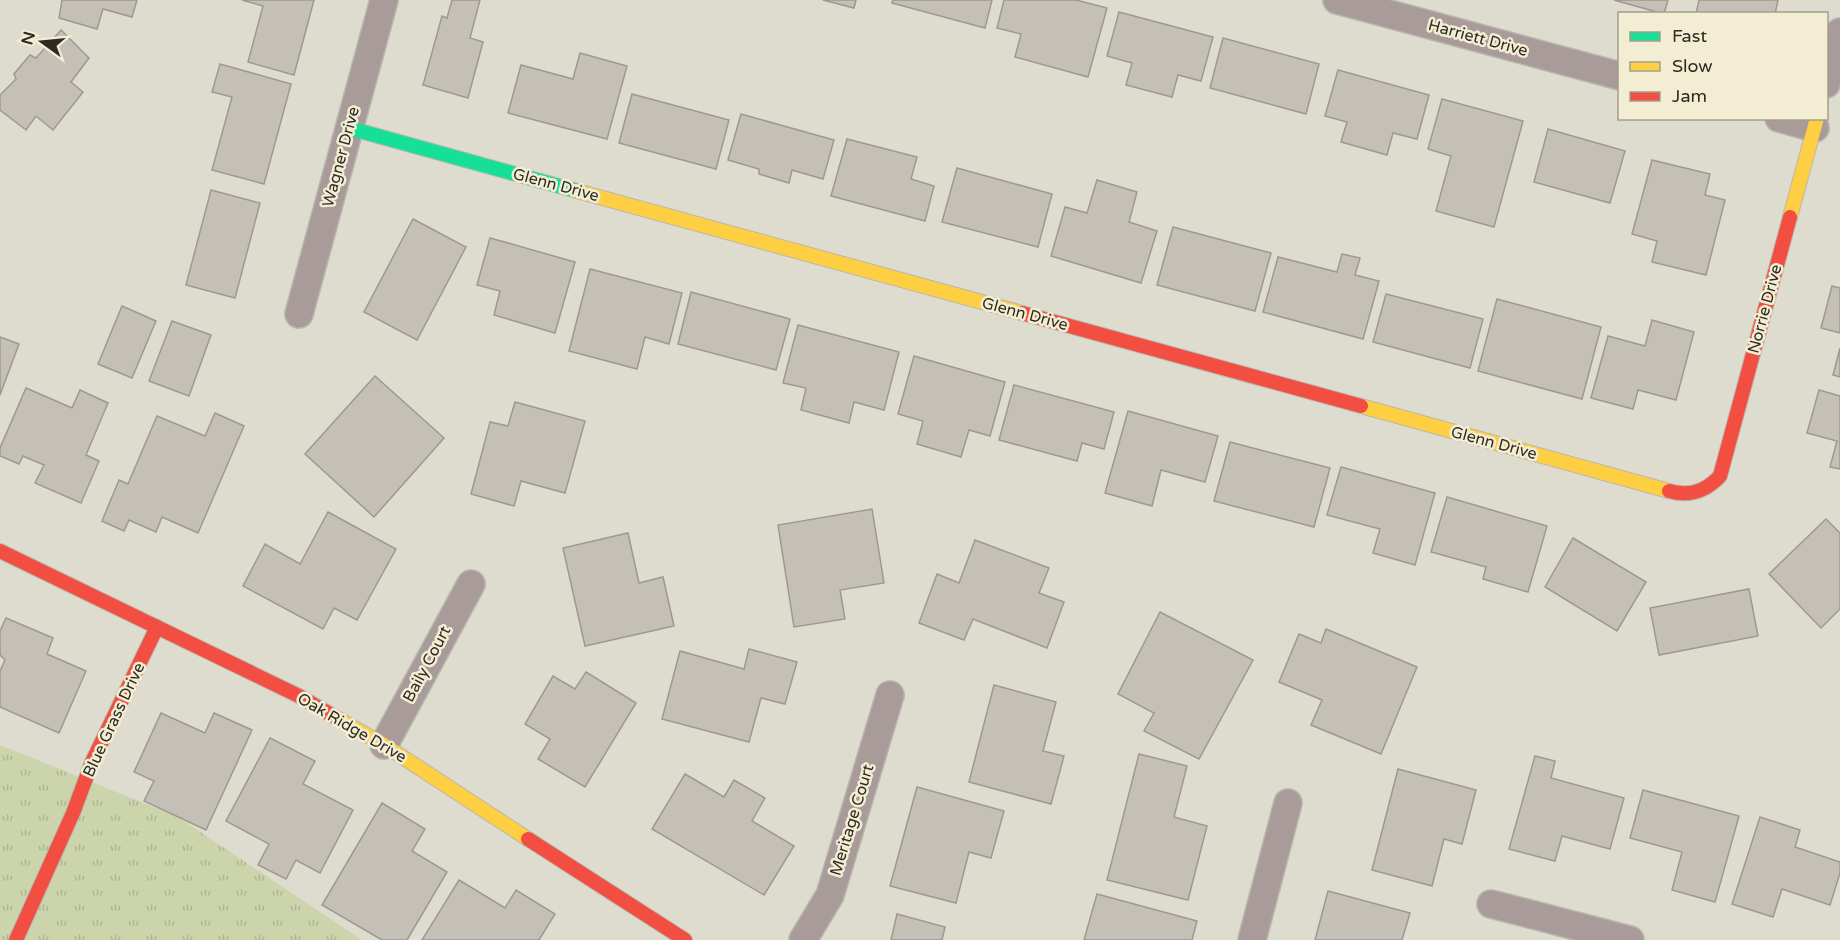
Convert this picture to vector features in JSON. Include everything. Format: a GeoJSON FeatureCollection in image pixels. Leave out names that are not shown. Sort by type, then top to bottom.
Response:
{"type":"FeatureCollection","features":[{"type":"Feature","properties":{"kind":"street","name":"Wagner Drive"},"geometry":{"type":"LineString","coordinates":[[299,314],[384,0]]}},
{"type":"Feature","properties":{"kind":"street","name":"Harriett Drive"},"geometry":{"type":"LineString","coordinates":[[1337,0],[1618,75]]}},
{"type":"Feature","properties":{"kind":"street"},"geometry":{"type":"LineString","coordinates":[[1828,80],[1840,32]]}},
{"type":"Feature","properties":{"kind":"street"},"geometry":{"type":"LineString","coordinates":[[1794,120],[1816,123]]}},
{"type":"Feature","properties":{"kind":"street","name":"Norrie Drive"},"geometry":{"type":"LineString","coordinates":[[1702,492],[1712,486],[1720,476],[1816,123]]}},
{"type":"Feature","properties":{"kind":"street","name":"Glenn Drive"},"geometry":{"type":"LineString","coordinates":[[349,128],[1676,493],[1702,492]]}},
{"type":"Feature","properties":{"kind":"street","name":"Oak Ridge Drive"},"geometry":{"type":"LineString","coordinates":[[0,551],[299,696],[384,745],[685,940]]}},
{"type":"Feature","properties":{"kind":"street","name":"Baily Court"},"geometry":{"type":"LineString","coordinates":[[384,745],[471,584]]}},
{"type":"Feature","properties":{"kind":"street","name":"Blue Grass Drive"},"geometry":{"type":"LineString","coordinates":[[16,940],[73,813],[92,762],[157,627]]}},
{"type":"Feature","properties":{"kind":"street","name":"Meritage Court"},"geometry":{"type":"LineString","coordinates":[[803,940],[830,895],[890,695]]}},
{"type":"Feature","properties":{"kind":"street"},"geometry":{"type":"LineString","coordinates":[[1252,940],[1288,803]]}},
{"type":"Feature","properties":{"kind":"street"},"geometry":{"type":"LineString","coordinates":[[1491,904],[1630,940]]}},
{"type":"Feature","properties":{"kind":"green space"},"geometry":{"type":"Polygon","coordinates":[[[0,745],[178,817],[362,940],[0,940],[0,745]]]}},
{"type":"Feature","properties":{"kind":"building"},"geometry":{"type":"Polygon","coordinates":[[[62,0],[137,0],[132,17],[103,9],[97,29],[59,18],[62,0]]]}},
{"type":"Feature","properties":{"kind":"building"},"geometry":{"type":"Polygon","coordinates":[[[242,0],[314,0],[294,75],[248,62],[263,6],[242,0]]]}},
{"type":"Feature","properties":{"kind":"building"},"geometry":{"type":"Polygon","coordinates":[[[452,0],[480,0],[470,38],[483,42],[468,98],[423,85],[442,16],[447,18],[452,0]]]}},
{"type":"Feature","properties":{"kind":"building"},"geometry":{"type":"Polygon","coordinates":[[[823,0],[856,0],[854,8],[823,0]]]}},
{"type":"Feature","properties":{"kind":"building"},"geometry":{"type":"Polygon","coordinates":[[[893,0],[992,0],[985,28],[892,3],[893,0]]]}},
{"type":"Feature","properties":{"kind":"building"},"geometry":{"type":"Polygon","coordinates":[[[1004,0],[1076,0],[1107,8],[1088,77],[1015,57],[1021,34],[997,28],[1004,0]]]}},
{"type":"Feature","properties":{"kind":"building"},"geometry":{"type":"Polygon","coordinates":[[[1614,0],[1668,0],[1665,12],[1614,0]]]}},
{"type":"Feature","properties":{"kind":"building"},"geometry":{"type":"Polygon","coordinates":[[[1699,0],[1778,0],[1775,12],[1696,12],[1699,0]]]}},
{"type":"Feature","properties":{"kind":"building"},"geometry":{"type":"Polygon","coordinates":[[[1119,12],[1213,37],[1201,81],[1178,75],[1172,97],[1126,85],[1132,63],[1107,56],[1119,12]]]}},
{"type":"Feature","properties":{"kind":"building"},"geometry":{"type":"Polygon","coordinates":[[[61,30],[89,58],[71,82],[83,92],[53,130],[36,116],[26,130],[0,110],[0,95],[16,79],[14,74],[30,55],[36,58],[61,30]]]}},
{"type":"Feature","properties":{"kind":"building"},"geometry":{"type":"Polygon","coordinates":[[[1223,38],[1319,64],[1306,114],[1210,88],[1223,38]]]}},
{"type":"Feature","properties":{"kind":"building"},"geometry":{"type":"Polygon","coordinates":[[[580,53],[627,66],[607,139],[508,113],[521,65],[573,79],[580,53]]]}},
{"type":"Feature","properties":{"kind":"building"},"geometry":{"type":"Polygon","coordinates":[[[220,64],[291,84],[264,184],[212,170],[232,97],[212,92],[220,64]]]}},
{"type":"Feature","properties":{"kind":"building"},"geometry":{"type":"Polygon","coordinates":[[[1338,70],[1429,95],[1417,139],[1393,133],[1387,155],[1341,142],[1347,122],[1325,116],[1338,70]]]}},
{"type":"Feature","properties":{"kind":"building"},"geometry":{"type":"Polygon","coordinates":[[[632,94],[729,120],[716,169],[619,143],[632,94]]]}},
{"type":"Feature","properties":{"kind":"building"},"geometry":{"type":"Polygon","coordinates":[[[1442,99],[1523,121],[1494,227],[1436,211],[1451,156],[1428,149],[1442,99]]]}},
{"type":"Feature","properties":{"kind":"building"},"geometry":{"type":"Polygon","coordinates":[[[741,114],[834,140],[823,179],[792,170],[789,183],[759,174],[759,169],[728,160],[741,114]]]}},
{"type":"Feature","properties":{"kind":"building"},"geometry":{"type":"Polygon","coordinates":[[[1548,129],[1625,151],[1610,203],[1534,182],[1548,129]]]}},
{"type":"Feature","properties":{"kind":"building"},"geometry":{"type":"Polygon","coordinates":[[[847,139],[917,157],[911,179],[934,186],[925,221],[831,196],[847,139]]]}},
{"type":"Feature","properties":{"kind":"building"},"geometry":{"type":"Polygon","coordinates":[[[1652,160],[1710,174],[1705,195],[1725,200],[1706,275],[1652,262],[1657,241],[1632,234],[1652,160]]]}},
{"type":"Feature","properties":{"kind":"building"},"geometry":{"type":"Polygon","coordinates":[[[957,168],[1052,194],[1038,247],[942,222],[957,168]]]}},
{"type":"Feature","properties":{"kind":"building"},"geometry":{"type":"Polygon","coordinates":[[[1097,180],[1137,192],[1129,222],[1157,231],[1141,283],[1051,256],[1065,207],[1087,213],[1097,180]]]}},
{"type":"Feature","properties":{"kind":"building"},"geometry":{"type":"Polygon","coordinates":[[[211,190],[260,203],[235,298],[186,285],[211,190]]]}},
{"type":"Feature","properties":{"kind":"building"},"geometry":{"type":"Polygon","coordinates":[[[413,219],[466,247],[417,340],[364,312],[413,219]]]}},
{"type":"Feature","properties":{"kind":"building"},"geometry":{"type":"Polygon","coordinates":[[[1173,227],[1271,253],[1255,311],[1157,285],[1173,227]]]}},
{"type":"Feature","properties":{"kind":"building"},"geometry":{"type":"Polygon","coordinates":[[[490,238],[575,262],[555,333],[494,315],[500,291],[477,285],[490,238]]]}},
{"type":"Feature","properties":{"kind":"building"},"geometry":{"type":"Polygon","coordinates":[[[1342,254],[1360,258],[1355,275],[1379,281],[1363,339],[1263,312],[1278,257],[1337,272],[1342,254]]]}},
{"type":"Feature","properties":{"kind":"building"},"geometry":{"type":"Polygon","coordinates":[[[590,269],[682,293],[669,344],[645,337],[637,369],[569,351],[590,269]]]}},
{"type":"Feature","properties":{"kind":"building"},"geometry":{"type":"Polygon","coordinates":[[[1832,286],[1840,288],[1840,333],[1821,328],[1832,286]]]}},
{"type":"Feature","properties":{"kind":"building"},"geometry":{"type":"Polygon","coordinates":[[[691,292],[790,319],[776,370],[678,344],[691,292]]]}},
{"type":"Feature","properties":{"kind":"building"},"geometry":{"type":"Polygon","coordinates":[[[1386,294],[1483,319],[1470,368],[1373,342],[1386,294]]]}},
{"type":"Feature","properties":{"kind":"building"},"geometry":{"type":"Polygon","coordinates":[[[1497,299],[1601,327],[1582,399],[1478,371],[1497,299]]]}},
{"type":"Feature","properties":{"kind":"building"},"geometry":{"type":"Polygon","coordinates":[[[122,306],[156,321],[132,378],[98,364],[122,306]]]}},
{"type":"Feature","properties":{"kind":"building"},"geometry":{"type":"Polygon","coordinates":[[[1652,320],[1694,332],[1676,400],[1638,390],[1633,409],[1591,398],[1608,336],[1645,346],[1652,320]]]}},
{"type":"Feature","properties":{"kind":"building"},"geometry":{"type":"Polygon","coordinates":[[[172,321],[211,335],[189,396],[149,381],[172,321]]]}},
{"type":"Feature","properties":{"kind":"building"},"geometry":{"type":"Polygon","coordinates":[[[798,325],[899,352],[884,410],[854,402],[849,423],[801,410],[806,388],[783,383],[798,325]]]}},
{"type":"Feature","properties":{"kind":"building"},"geometry":{"type":"Polygon","coordinates":[[[0,337],[19,344],[0,395],[0,337]]]}},
{"type":"Feature","properties":{"kind":"building"},"geometry":{"type":"Polygon","coordinates":[[[1840,348],[1840,377],[1833,375],[1840,348]]]}},
{"type":"Feature","properties":{"kind":"building"},"geometry":{"type":"Polygon","coordinates":[[[914,356],[1005,382],[990,436],[969,430],[961,457],[917,444],[923,421],[898,414],[914,356]]]}},
{"type":"Feature","properties":{"kind":"building"},"geometry":{"type":"Polygon","coordinates":[[[375,376],[444,438],[374,517],[305,454],[375,376]]]}},
{"type":"Feature","properties":{"kind":"building"},"geometry":{"type":"Polygon","coordinates":[[[1014,385],[1114,412],[1104,449],[1082,443],[1077,461],[999,440],[1014,385]]]}},
{"type":"Feature","properties":{"kind":"building"},"geometry":{"type":"Polygon","coordinates":[[[26,388],[72,408],[80,390],[108,403],[86,455],[99,461],[81,503],[35,483],[44,465],[23,456],[19,464],[0,456],[0,448],[26,388]]]}},
{"type":"Feature","properties":{"kind":"building"},"geometry":{"type":"Polygon","coordinates":[[[1819,390],[1840,396],[1840,469],[1830,467],[1837,441],[1807,433],[1819,390]]]}},
{"type":"Feature","properties":{"kind":"building"},"geometry":{"type":"Polygon","coordinates":[[[515,402],[585,421],[565,493],[521,481],[514,506],[471,494],[490,422],[508,426],[515,402]]]}},
{"type":"Feature","properties":{"kind":"building"},"geometry":{"type":"Polygon","coordinates":[[[1128,411],[1218,436],[1205,482],[1161,470],[1152,506],[1105,493],[1128,411]]]}},
{"type":"Feature","properties":{"kind":"building"},"geometry":{"type":"Polygon","coordinates":[[[215,413],[244,426],[198,533],[162,517],[156,532],[129,520],[124,531],[102,521],[119,480],[128,484],[157,416],[205,436],[215,413]]]}},
{"type":"Feature","properties":{"kind":"building"},"geometry":{"type":"Polygon","coordinates":[[[1230,442],[1330,468],[1314,527],[1214,501],[1230,442]]]}},
{"type":"Feature","properties":{"kind":"building"},"geometry":{"type":"Polygon","coordinates":[[[1341,467],[1435,493],[1415,565],[1373,553],[1380,529],[1327,515],[1341,467]]]}},
{"type":"Feature","properties":{"kind":"building"},"geometry":{"type":"Polygon","coordinates":[[[1447,497],[1547,526],[1528,592],[1483,579],[1486,567],[1431,552],[1447,497]]]}},
{"type":"Feature","properties":{"kind":"building"},"geometry":{"type":"Polygon","coordinates":[[[872,509],[884,583],[840,590],[845,619],[794,627],[778,525],[872,509]]]}},
{"type":"Feature","properties":{"kind":"building"},"geometry":{"type":"Polygon","coordinates":[[[328,512],[396,549],[357,620],[334,608],[323,629],[243,586],[265,544],[300,564],[328,512]]]}},
{"type":"Feature","properties":{"kind":"building"},"geometry":{"type":"Polygon","coordinates":[[[1826,519],[1840,533],[1840,609],[1821,628],[1769,574],[1826,519]]]}},
{"type":"Feature","properties":{"kind":"building"},"geometry":{"type":"Polygon","coordinates":[[[628,533],[639,583],[663,577],[674,626],[585,646],[563,548],[628,533]]]}},
{"type":"Feature","properties":{"kind":"building"},"geometry":{"type":"Polygon","coordinates":[[[1573,538],[1646,582],[1617,631],[1545,587],[1573,538]]]}},
{"type":"Feature","properties":{"kind":"building"},"geometry":{"type":"Polygon","coordinates":[[[975,540],[1049,568],[1039,593],[1064,602],[1047,648],[973,619],[964,640],[919,623],[937,574],[959,583],[975,540]]]}},
{"type":"Feature","properties":{"kind":"building"},"geometry":{"type":"Polygon","coordinates":[[[1749,589],[1758,636],[1659,655],[1650,608],[1749,589]]]}},
{"type":"Feature","properties":{"kind":"building"},"geometry":{"type":"Polygon","coordinates":[[[1160,612],[1253,660],[1199,759],[1144,731],[1154,713],[1118,694],[1160,612]]]}},
{"type":"Feature","properties":{"kind":"building"},"geometry":{"type":"Polygon","coordinates":[[[6,618],[53,638],[47,654],[86,671],[59,733],[0,707],[0,671],[5,660],[0,655],[0,631],[6,618]]]}},
{"type":"Feature","properties":{"kind":"building"},"geometry":{"type":"Polygon","coordinates":[[[1326,629],[1417,667],[1381,754],[1311,725],[1322,700],[1279,682],[1299,634],[1321,643],[1326,629]]]}},
{"type":"Feature","properties":{"kind":"building"},"geometry":{"type":"Polygon","coordinates":[[[749,649],[797,662],[785,704],[761,698],[749,742],[662,719],[680,651],[744,669],[749,649]]]}},
{"type":"Feature","properties":{"kind":"building"},"geometry":{"type":"Polygon","coordinates":[[[586,672],[636,703],[585,787],[538,759],[550,739],[525,724],[553,676],[575,689],[586,672]]]}},
{"type":"Feature","properties":{"kind":"building"},"geometry":{"type":"Polygon","coordinates":[[[994,685],[1056,702],[1043,751],[1064,756],[1051,804],[969,782],[994,685]]]}},
{"type":"Feature","properties":{"kind":"building"},"geometry":{"type":"Polygon","coordinates":[[[161,713],[205,733],[214,713],[252,730],[206,830],[144,801],[154,781],[134,772],[161,713]]]}},
{"type":"Feature","properties":{"kind":"building"},"geometry":{"type":"Polygon","coordinates":[[[270,738],[315,761],[303,784],[353,810],[320,873],[296,860],[286,879],[258,865],[269,844],[226,821],[270,738]]]}},
{"type":"Feature","properties":{"kind":"building"},"geometry":{"type":"Polygon","coordinates":[[[1139,754],[1187,766],[1174,817],[1207,826],[1188,900],[1107,880],[1139,754]]]}},
{"type":"Feature","properties":{"kind":"building"},"geometry":{"type":"Polygon","coordinates":[[[1535,756],[1555,761],[1551,778],[1624,798],[1610,849],[1562,836],[1555,861],[1509,849],[1535,756]]]}},
{"type":"Feature","properties":{"kind":"building"},"geometry":{"type":"Polygon","coordinates":[[[1398,769],[1476,790],[1462,844],[1444,839],[1432,886],[1372,870],[1398,769]]]}},
{"type":"Feature","properties":{"kind":"building"},"geometry":{"type":"Polygon","coordinates":[[[685,774],[724,797],[734,780],[765,798],[752,821],[794,846],[764,895],[652,829],[685,774]]]}},
{"type":"Feature","properties":{"kind":"building"},"geometry":{"type":"Polygon","coordinates":[[[917,787],[1004,811],[991,858],[969,852],[956,903],[890,886],[917,787]]]}},
{"type":"Feature","properties":{"kind":"building"},"geometry":{"type":"Polygon","coordinates":[[[1643,790],[1739,816],[1715,902],[1672,890],[1682,852],[1630,838],[1643,790]]]}},
{"type":"Feature","properties":{"kind":"building"},"geometry":{"type":"Polygon","coordinates":[[[382,803],[425,829],[412,851],[447,872],[407,940],[382,940],[322,905],[382,803]]]}},
{"type":"Feature","properties":{"kind":"building"},"geometry":{"type":"Polygon","coordinates":[[[1760,817],[1800,830],[1795,847],[1840,862],[1840,873],[1830,905],[1782,889],[1773,917],[1732,904],[1760,817]]]}},
{"type":"Feature","properties":{"kind":"building"},"geometry":{"type":"Polygon","coordinates":[[[459,880],[505,908],[516,890],[555,914],[539,940],[422,940],[459,880]]]}},
{"type":"Feature","properties":{"kind":"building"},"geometry":{"type":"Polygon","coordinates":[[[1328,891],[1410,913],[1402,940],[1315,940],[1328,891]]]}},
{"type":"Feature","properties":{"kind":"building"},"geometry":{"type":"Polygon","coordinates":[[[1097,894],[1197,921],[1192,940],[1084,940],[1097,894]]]}},
{"type":"Feature","properties":{"kind":"building"},"geometry":{"type":"Polygon","coordinates":[[[897,914],[945,927],[942,940],[891,940],[897,914]]]}},
{"type":"Feature","properties":{"kind":"traffic: fast"},"geometry":{"type":"LineString","coordinates":[[349,128],[577,191]]}},
{"type":"Feature","properties":{"kind":"traffic: slow"},"geometry":{"type":"LineString","coordinates":[[1790,217],[1816,120]]}},
{"type":"Feature","properties":{"kind":"traffic: slow"},"geometry":{"type":"LineString","coordinates":[[577,191],[1022,313]]}},
{"type":"Feature","properties":{"kind":"traffic: slow"},"geometry":{"type":"LineString","coordinates":[[1361,406],[1669,491]]}},
{"type":"Feature","properties":{"kind":"traffic: slow"},"geometry":{"type":"LineString","coordinates":[[335,717],[384,745],[528,839]]}},
{"type":"Feature","properties":{"kind":"traffic: jam"},"geometry":{"type":"LineString","coordinates":[[1669,491],[1691,493],[1709,486],[1720,476],[1790,217]]}},
{"type":"Feature","properties":{"kind":"traffic: jam"},"geometry":{"type":"LineString","coordinates":[[1022,313],[1361,406]]}},
{"type":"Feature","properties":{"kind":"traffic: jam"},"geometry":{"type":"LineString","coordinates":[[0,551],[299,696],[335,717]]}},
{"type":"Feature","properties":{"kind":"traffic: jam"},"geometry":{"type":"LineString","coordinates":[[16,940],[73,813],[92,762],[157,627]]}},
{"type":"Feature","properties":{"kind":"traffic: jam"},"geometry":{"type":"LineString","coordinates":[[528,839],[685,940]]}}]}
